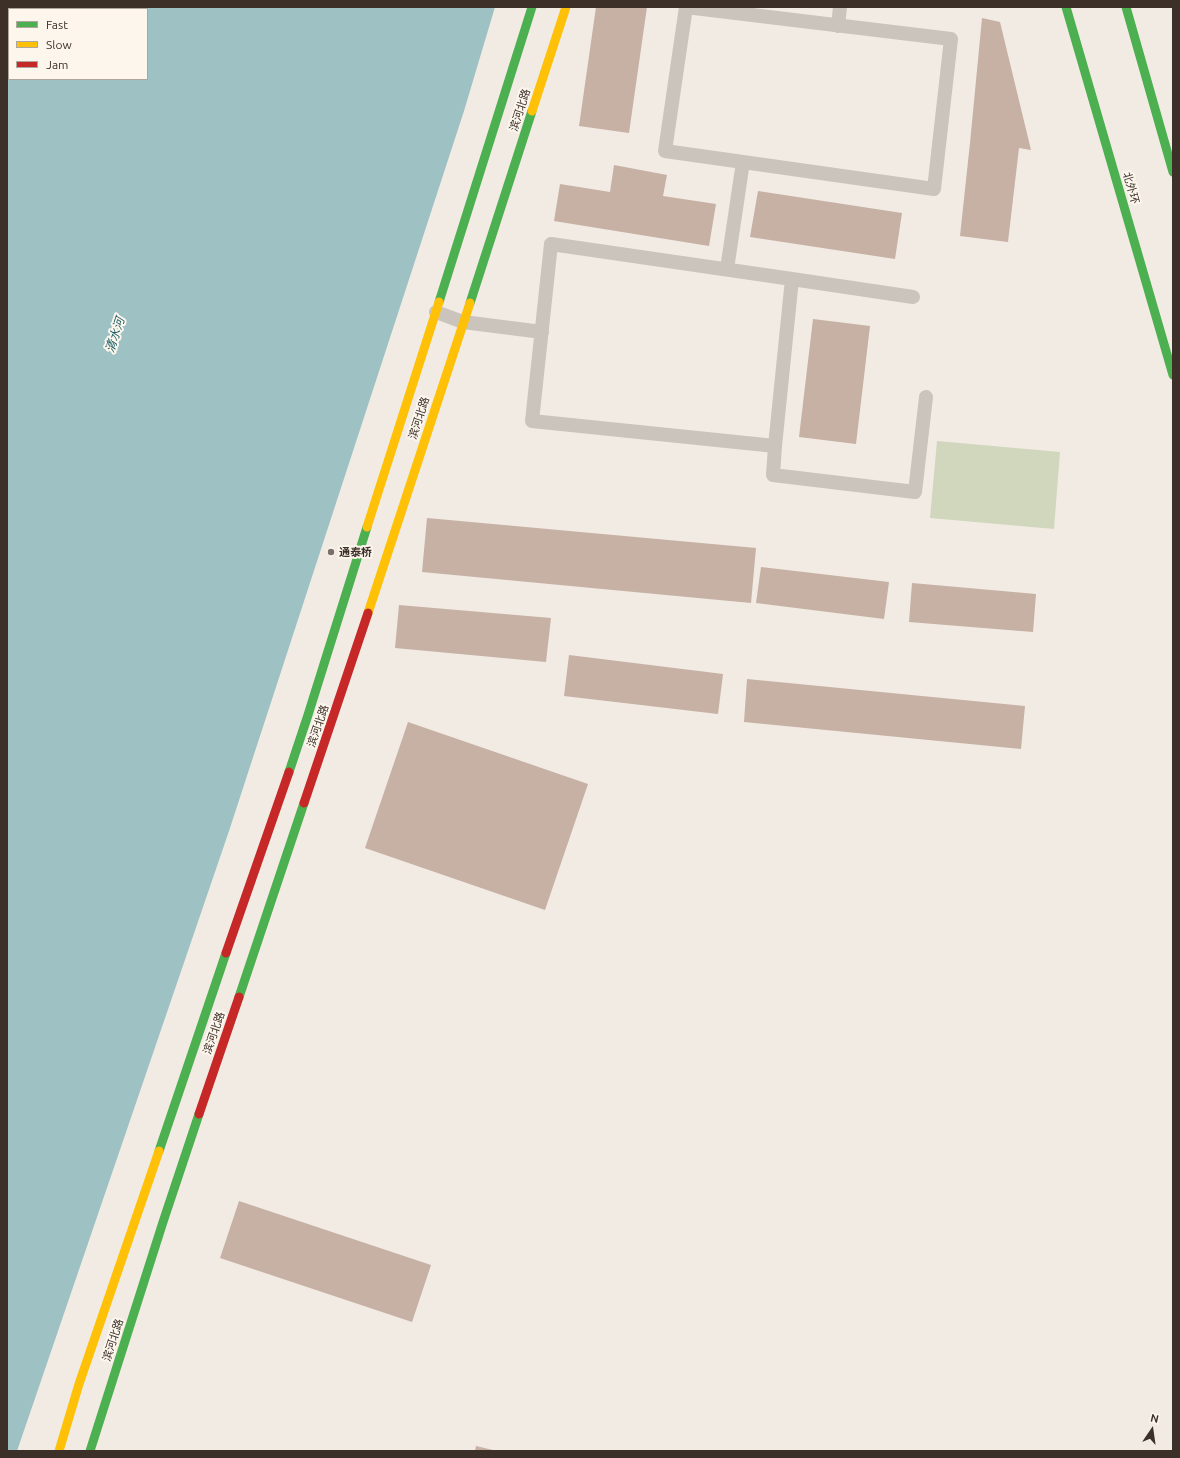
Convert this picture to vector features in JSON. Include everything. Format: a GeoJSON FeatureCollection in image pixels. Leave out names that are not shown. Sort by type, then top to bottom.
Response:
{"type":"FeatureCollection","features":[{"type":"Feature","properties":{"kind":"main road","name":"滨河北路"},"geometry":{"type":"LineString","coordinates":[[59,1451],[79,1384],[308,715],[532,7]]}},
{"type":"Feature","properties":{"kind":"main road","name":"滨河北路"},"geometry":{"type":"LineString","coordinates":[[90,1451],[163,1222],[361,635],[566,7]]}},
{"type":"Feature","properties":{"kind":"main road","name":"北外环"},"geometry":{"type":"LineString","coordinates":[[1066,7],[1173,375]]}},
{"type":"Feature","properties":{"kind":"main road"},"geometry":{"type":"LineString","coordinates":[[1126,7],[1173,172]]}},
{"type":"Feature","properties":{"kind":"lane"},"geometry":{"type":"LineString","coordinates":[[686,7],[838,26],[951,39],[934,189],[666,151],[686,7]]}},
{"type":"Feature","properties":{"kind":"lane"},"geometry":{"type":"LineString","coordinates":[[838,26],[840,7]]}},
{"type":"Feature","properties":{"kind":"lane"},"geometry":{"type":"LineString","coordinates":[[727,269],[743,162]]}},
{"type":"Feature","properties":{"kind":"lane"},"geometry":{"type":"LineString","coordinates":[[775,446],[532,421],[551,244],[913,297]]}},
{"type":"Feature","properties":{"kind":"lane"},"geometry":{"type":"LineString","coordinates":[[792,279],[773,475],[915,492],[926,397]]}},
{"type":"Feature","properties":{"kind":"lane"},"geometry":{"type":"LineString","coordinates":[[436,312],[463,322],[542,332]]}},
{"type":"Feature","properties":{"kind":"green space"},"geometry":{"type":"Polygon","coordinates":[[[937,441],[1060,452],[1054,529],[930,518],[937,441]]]}},
{"type":"Feature","properties":{"kind":"water","name":"清水河"},"geometry":{"type":"Polygon","coordinates":[[[7,7],[495,7],[464,111],[229,831],[17,1451],[7,1451],[7,7]]]}},
{"type":"Feature","properties":{"kind":"building"},"geometry":{"type":"Polygon","coordinates":[[[596,7],[647,7],[629,133],[579,126],[596,7]]]}},
{"type":"Feature","properties":{"kind":"building"},"geometry":{"type":"Polygon","coordinates":[[[982,18],[1000,22],[1031,150],[1019,148],[1008,242],[960,236],[982,18]]]}},
{"type":"Feature","properties":{"kind":"building"},"geometry":{"type":"Polygon","coordinates":[[[614,165],[667,175],[663,196],[716,204],[709,246],[554,221],[560,184],[610,192],[614,165]]]}},
{"type":"Feature","properties":{"kind":"building"},"geometry":{"type":"Polygon","coordinates":[[[758,191],[902,213],[895,259],[750,237],[758,191]]]}},
{"type":"Feature","properties":{"kind":"building"},"geometry":{"type":"Polygon","coordinates":[[[813,319],[870,326],[856,444],[799,437],[813,319]]]}},
{"type":"Feature","properties":{"kind":"building"},"geometry":{"type":"Polygon","coordinates":[[[427,518],[756,548],[751,603],[422,572],[427,518]]]}},
{"type":"Feature","properties":{"kind":"building"},"geometry":{"type":"Polygon","coordinates":[[[761,567],[889,582],[884,619],[756,603],[761,567]]]}},
{"type":"Feature","properties":{"kind":"building"},"geometry":{"type":"Polygon","coordinates":[[[912,583],[1036,594],[1033,632],[909,622],[912,583]]]}},
{"type":"Feature","properties":{"kind":"building"},"geometry":{"type":"Polygon","coordinates":[[[399,605],[551,618],[546,662],[395,648],[399,605]]]}},
{"type":"Feature","properties":{"kind":"building"},"geometry":{"type":"Polygon","coordinates":[[[569,655],[723,674],[718,714],[564,696],[569,655]]]}},
{"type":"Feature","properties":{"kind":"building"},"geometry":{"type":"Polygon","coordinates":[[[747,679],[1025,706],[1021,749],[744,722],[747,679]]]}},
{"type":"Feature","properties":{"kind":"building"},"geometry":{"type":"Polygon","coordinates":[[[408,722],[588,784],[545,910],[365,848],[408,722]]]}},
{"type":"Feature","properties":{"kind":"building"},"geometry":{"type":"Polygon","coordinates":[[[239,1201],[431,1265],[412,1322],[220,1258],[239,1201]]]}},
{"type":"Feature","properties":{"kind":"building"},"geometry":{"type":"Polygon","coordinates":[[[476,1446],[493,1450],[493,1451],[475,1451],[476,1446]]]}},
{"type":"Feature","properties":{"kind":"traffic: fast"},"geometry":{"type":"LineString","coordinates":[[439,302],[532,7]]}},
{"type":"Feature","properties":{"kind":"traffic: fast"},"geometry":{"type":"LineString","coordinates":[[1066,7],[1173,375]]}},
{"type":"Feature","properties":{"kind":"traffic: fast"},"geometry":{"type":"LineString","coordinates":[[1126,7],[1173,172]]}},
{"type":"Feature","properties":{"kind":"traffic: fast"},"geometry":{"type":"LineString","coordinates":[[470,303],[532,111]]}},
{"type":"Feature","properties":{"kind":"traffic: fast"},"geometry":{"type":"LineString","coordinates":[[289,772],[367,527]]}},
{"type":"Feature","properties":{"kind":"traffic: fast"},"geometry":{"type":"LineString","coordinates":[[239,997],[304,803]]}},
{"type":"Feature","properties":{"kind":"traffic: fast"},"geometry":{"type":"LineString","coordinates":[[159,1151],[226,953]]}},
{"type":"Feature","properties":{"kind":"traffic: fast"},"geometry":{"type":"LineString","coordinates":[[90,1451],[199,1114]]}},
{"type":"Feature","properties":{"kind":"traffic: slow"},"geometry":{"type":"LineString","coordinates":[[532,111],[566,7]]}},
{"type":"Feature","properties":{"kind":"traffic: slow"},"geometry":{"type":"LineString","coordinates":[[367,527],[439,302]]}},
{"type":"Feature","properties":{"kind":"traffic: slow"},"geometry":{"type":"LineString","coordinates":[[368,613],[470,303]]}},
{"type":"Feature","properties":{"kind":"traffic: slow"},"geometry":{"type":"LineString","coordinates":[[59,1451],[79,1384],[159,1151]]}},
{"type":"Feature","properties":{"kind":"traffic: jam"},"geometry":{"type":"LineString","coordinates":[[304,803],[368,613]]}},
{"type":"Feature","properties":{"kind":"traffic: jam"},"geometry":{"type":"LineString","coordinates":[[226,953],[289,772]]}},
{"type":"Feature","properties":{"kind":"traffic: jam"},"geometry":{"type":"LineString","coordinates":[[199,1114],[239,997]]}},
{"type":"Feature","properties":{"kind":"place","name":"通泰桥"},"geometry":{"type":"Point","coordinates":[331,552]}}]}
